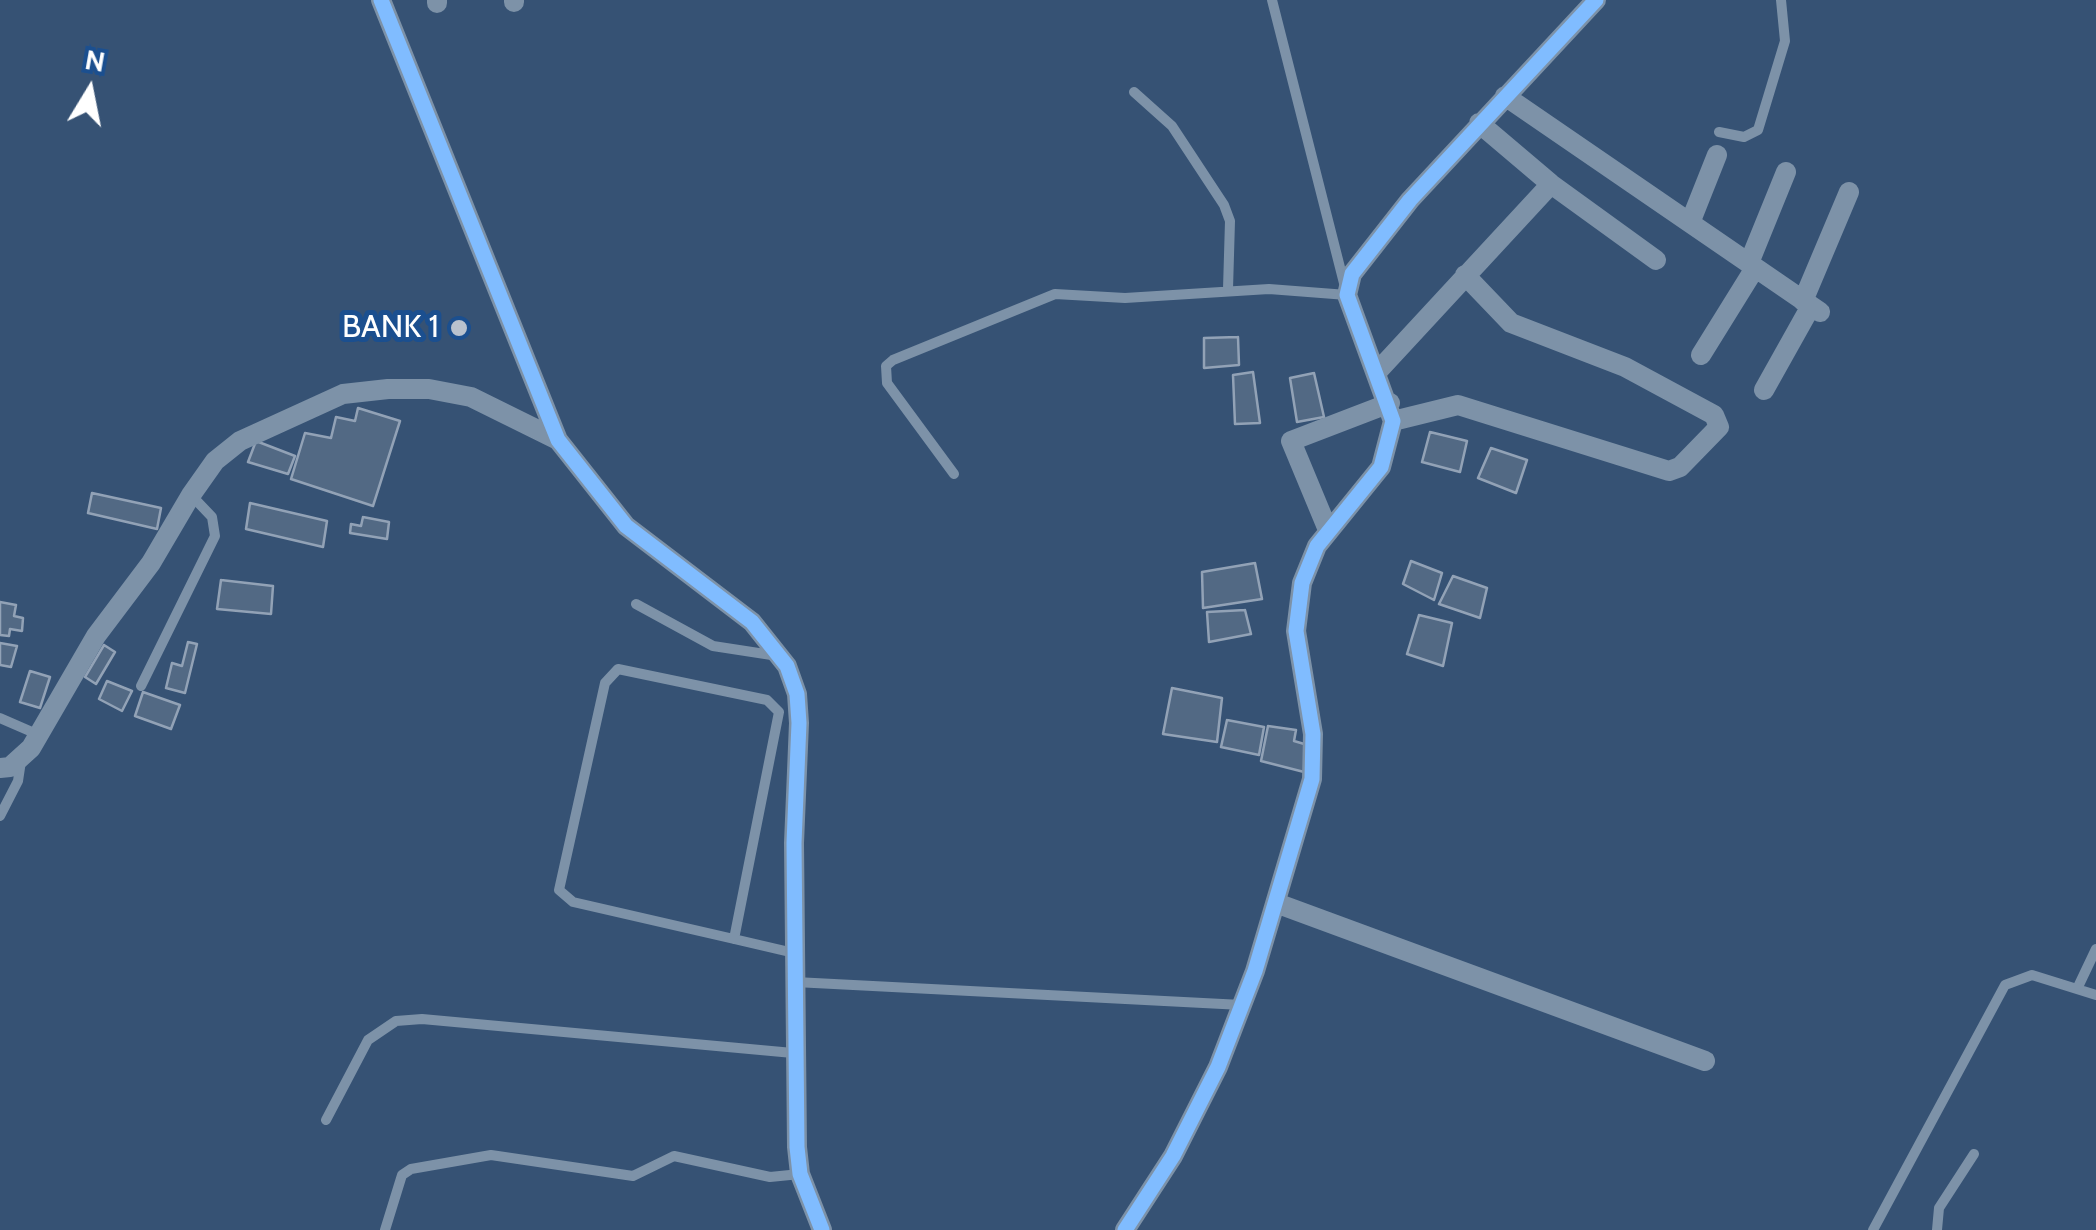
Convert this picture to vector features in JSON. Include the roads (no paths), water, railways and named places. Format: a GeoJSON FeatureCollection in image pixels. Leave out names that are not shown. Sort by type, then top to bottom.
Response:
{"type":"FeatureCollection","features":[{"type":"Feature","properties":{"kind":"street"},"geometry":{"type":"LineString","coordinates":[[381,0],[558,440],[626,526],[752,622],[780,656],[797,694],[794,1053],[800,1174],[822,1230]]}},
{"type":"Feature","properties":{"kind":"street"},"geometry":{"type":"LineString","coordinates":[[1126,1230],[1173,1156],[1242,1005],[1312,779],[1314,754],[1296,630],[1297,607],[1308,563],[1328,530],[1381,467],[1391,412],[1347,295],[1360,262],[1479,123],[1596,0]]}},
{"type":"Feature","properties":{"kind":"street"},"geometry":{"type":"LineString","coordinates":[[1505,96],[1811,306]]}},
{"type":"Feature","properties":{"kind":"street"},"geometry":{"type":"LineString","coordinates":[[1479,123],[1552,184],[1656,260]]}},
{"type":"Feature","properties":{"kind":"street"},"geometry":{"type":"LineString","coordinates":[[1690,223],[1717,155]]}},
{"type":"Feature","properties":{"kind":"street"},"geometry":{"type":"LineString","coordinates":[[1701,356],[1752,266],[1786,172]]}},
{"type":"Feature","properties":{"kind":"street"},"geometry":{"type":"LineString","coordinates":[[1377,372],[1552,184]]}},
{"type":"Feature","properties":{"kind":"street"},"geometry":{"type":"LineString","coordinates":[[1764,390],[1811,306],[1849,192]]}},
{"type":"Feature","properties":{"kind":"street"},"geometry":{"type":"LineString","coordinates":[[1328,530],[1291,441],[1391,412],[1458,405],[1670,471],[1716,435],[1719,420],[1714,415],[1625,367],[1512,322],[1466,275]]}},
{"type":"Feature","properties":{"kind":"street"},"geometry":{"type":"LineString","coordinates":[[0,768],[22,760],[96,636],[151,563],[191,495],[215,461],[240,442],[343,394],[429,389],[472,397],[558,440]]}},
{"type":"Feature","properties":{"kind":"street"},"geometry":{"type":"LineString","coordinates":[[1276,904],[1705,1060]]}},
{"type":"Feature","properties":{"kind":"lane"},"geometry":{"type":"LineString","coordinates":[[954,474],[887,383],[886,366],[893,360],[1055,294],[1125,298],[1228,289],[1347,295],[1272,0]]}},
{"type":"Feature","properties":{"kind":"lane"},"geometry":{"type":"LineString","coordinates":[[1719,132],[1744,137],[1758,130],[1785,41],[1780,0]]}},
{"type":"Feature","properties":{"kind":"lane"},"geometry":{"type":"LineString","coordinates":[[1134,92],[1172,126],[1224,206],[1230,221],[1228,289]]}},
{"type":"Feature","properties":{"kind":"lane"},"geometry":{"type":"LineString","coordinates":[[141,686],[215,536],[212,517],[191,495]]}},
{"type":"Feature","properties":{"kind":"lane"},"geometry":{"type":"LineString","coordinates":[[636,604],[713,646],[780,656]]}},
{"type":"Feature","properties":{"kind":"lane"},"geometry":{"type":"LineString","coordinates":[[734,939],[780,723],[776,704],[618,670],[605,683],[559,890],[573,902],[794,954]]}},
{"type":"Feature","properties":{"kind":"lane"},"geometry":{"type":"LineString","coordinates":[[0,718],[39,734]]}},
{"type":"Feature","properties":{"kind":"lane"},"geometry":{"type":"LineString","coordinates":[[0,816],[18,780],[22,760]]}},
{"type":"Feature","properties":{"kind":"lane"},"geometry":{"type":"LineString","coordinates":[[2077,989],[2096,950]]}},
{"type":"Feature","properties":{"kind":"lane"},"geometry":{"type":"LineString","coordinates":[[1873,1230],[2005,984],[2032,975],[2096,995]]}},
{"type":"Feature","properties":{"kind":"lane"},"geometry":{"type":"LineString","coordinates":[[794,982],[1242,1005]]}},
{"type":"Feature","properties":{"kind":"lane"},"geometry":{"type":"LineString","coordinates":[[326,1120],[368,1040],[396,1021],[422,1019],[794,1053]]}},
{"type":"Feature","properties":{"kind":"lane"},"geometry":{"type":"LineString","coordinates":[[1937,1230],[1939,1208],[1974,1154]]}},
{"type":"Feature","properties":{"kind":"lane"},"geometry":{"type":"LineString","coordinates":[[385,1230],[391,1198],[402,1175],[411,1169],[461,1159],[528,1158],[632,1176],[674,1156],[770,1177],[800,1174]]}},
{"type":"Feature","properties":{"kind":"place","name":"BANK 1"},"geometry":{"type":"Point","coordinates":[459,328]}}]}
